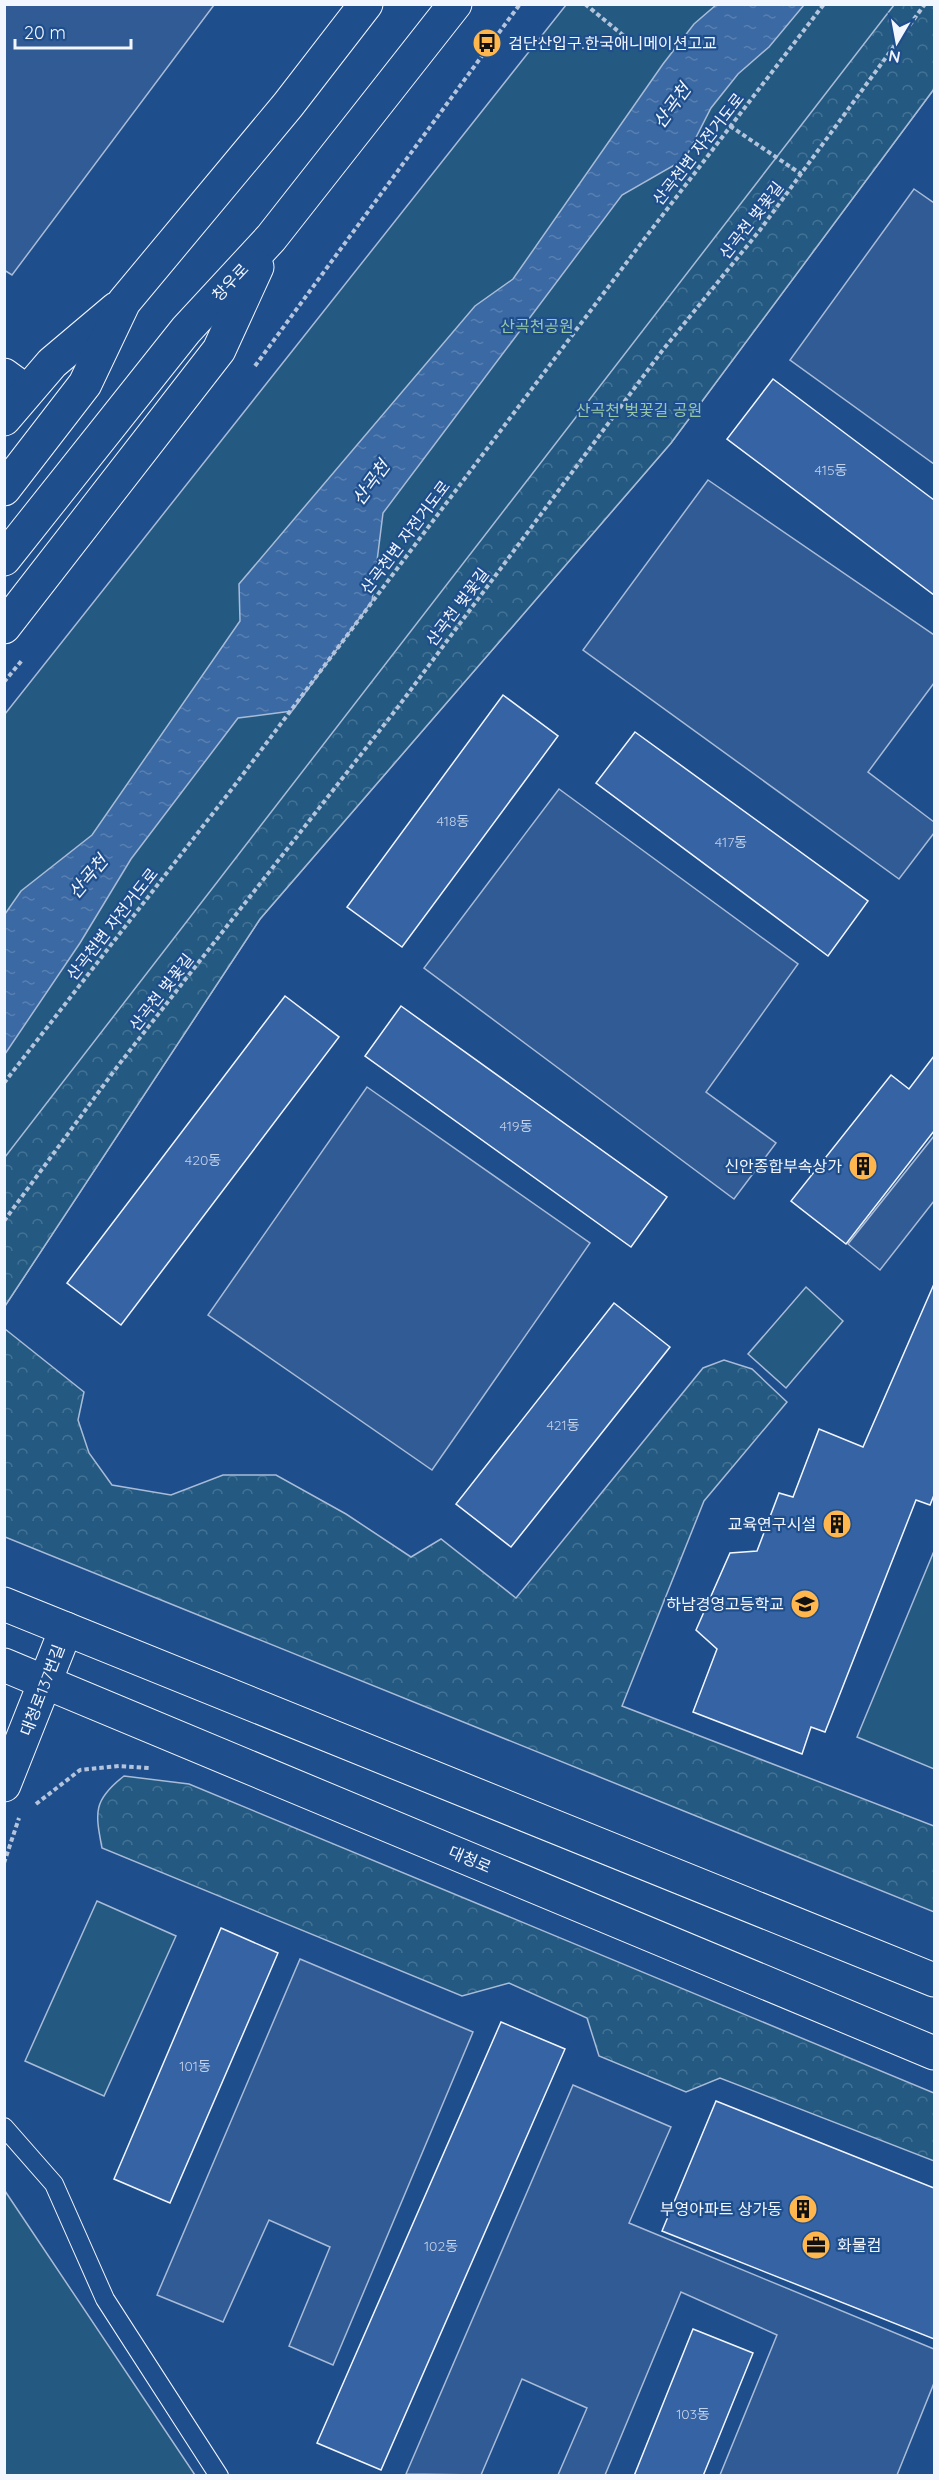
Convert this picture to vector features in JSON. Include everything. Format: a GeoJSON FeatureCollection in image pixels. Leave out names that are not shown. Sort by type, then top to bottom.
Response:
{"type":"FeatureCollection","features":[{"type":"Feature","properties":{"kind":"main road"},"geometry":{"type":"LineString","coordinates":[[4,419],[15,383],[52,363],[124,302],[288,105],[366,4]]}},
{"type":"Feature","properties":{"kind":"main road","name":"창우로"},"geometry":{"type":"LineString","coordinates":[[4,559],[186,330],[271,238],[455,4]]}},
{"type":"Feature","properties":{"kind":"main road"},"geometry":{"type":"LineString","coordinates":[[4,627],[219,350],[271,238]]}},
{"type":"Feature","properties":{"kind":"main road"},"geometry":{"type":"LineString","coordinates":[[4,489],[85,384],[124,302]]}},
{"type":"Feature","properties":{"kind":"main road"},"geometry":{"type":"LineString","coordinates":[[4,1604],[934,1980]]}},
{"type":"Feature","properties":{"kind":"main road","name":"대청로137번길"},"geometry":{"type":"LineString","coordinates":[[4,1785],[66,1629]]}},
{"type":"Feature","properties":{"kind":"main road","name":"대청로"},"geometry":{"type":"LineString","coordinates":[[4,1665],[934,2053]]}},
{"type":"Feature","properties":{"kind":"lane"},"geometry":{"type":"LineString","coordinates":[[4,2127],[54,2184],[105,2299],[219,2475]]}},
{"type":"Feature","properties":{"kind":"path"},"geometry":{"type":"LineString","coordinates":[[250,373],[520,4]]}},
{"type":"Feature","properties":{"kind":"path"},"geometry":{"type":"LineString","coordinates":[[585,4],[624,36]]}},
{"type":"Feature","properties":{"kind":"path","name":"산곡천변 자전거도로"},"geometry":{"type":"LineString","coordinates":[[4,1083],[238,780],[824,4]]}},
{"type":"Feature","properties":{"kind":"path","name":"산곡천 벚꽃길"},"geometry":{"type":"LineString","coordinates":[[4,1221],[117,1068],[398,707],[662,351],[760,230],[925,4]]}},
{"type":"Feature","properties":{"kind":"path"},"geometry":{"type":"LineString","coordinates":[[730,126],[801,174]]}},
{"type":"Feature","properties":{"kind":"path"},"geometry":{"type":"LineString","coordinates":[[4,682],[27,654]]}},
{"type":"Feature","properties":{"kind":"path"},"geometry":{"type":"LineString","coordinates":[[4,1863],[19,1817],[80,1770]]}},
{"type":"Feature","properties":{"kind":"green space","name":"산곡천공원"},"geometry":{"type":"Polygon","coordinates":[[[566,5],[934,5],[934,89],[671,443],[260,919],[5,1306],[5,714],[566,5]]]}},
{"type":"Feature","properties":{"kind":"green space","name":"산곡천 벚꽃길 공원"},"geometry":{"type":"Polygon","coordinates":[[[894,5],[934,5],[934,89],[671,443],[260,919],[5,1306],[5,1157],[894,5]]]}},
{"type":"Feature","properties":{"kind":"green space"},"geometry":{"type":"Polygon","coordinates":[[[806,1287],[843,1321],[786,1388],[748,1354],[806,1287]]]}},
{"type":"Feature","properties":{"kind":"green space"},"geometry":{"type":"Polygon","coordinates":[[[5,1329],[84,1392],[78,1420],[89,1453],[112,1485],[171,1495],[223,1475],[276,1475],[346,1514],[411,1557],[441,1539],[516,1598],[703,1368],[724,1360],[752,1369],[787,1402],[704,1501],[622,1706],[934,1826],[934,1912],[5,1537],[5,1329]]]}},
{"type":"Feature","properties":{"kind":"green space"},"geometry":{"type":"Polygon","coordinates":[[[934,1551],[934,1769],[857,1737],[934,1551]]]}},
{"type":"Feature","properties":{"kind":"green space"},"geometry":{"type":"Polygon","coordinates":[[[124,1776],[189,1784],[934,2093],[934,2161],[720,2078],[686,2092],[599,2056],[587,2018],[509,1983],[462,1996],[102,1848],[98,1825],[99,1808],[106,1792],[124,1776]]]}},
{"type":"Feature","properties":{"kind":"green space"},"geometry":{"type":"Polygon","coordinates":[[[97,1901],[176,1936],[104,2096],[25,2061],[97,1901]]]}},
{"type":"Feature","properties":{"kind":"green space"},"geometry":{"type":"Polygon","coordinates":[[[5,2191],[195,2475],[5,2475],[5,2191]]]}},
{"type":"Feature","properties":{"kind":"shaded area"},"geometry":{"type":"Polygon","coordinates":[[[5,4],[214,5],[12,275],[4,270],[5,4]]]}},
{"type":"Feature","properties":{"kind":"shaded area"},"geometry":{"type":"Polygon","coordinates":[[[914,189],[934,203],[934,464],[790,360],[914,189]]]}},
{"type":"Feature","properties":{"kind":"shaded area"},"geometry":{"type":"Polygon","coordinates":[[[708,480],[934,635],[934,683],[868,772],[934,822],[934,833],[899,879],[583,650],[708,480]]]}},
{"type":"Feature","properties":{"kind":"shaded area"},"geometry":{"type":"Polygon","coordinates":[[[559,789],[798,964],[706,1092],[776,1143],[734,1199],[424,968],[559,789]]]}},
{"type":"Feature","properties":{"kind":"shaded area"},"geometry":{"type":"Polygon","coordinates":[[[367,1087],[590,1243],[432,1470],[208,1315],[367,1087]]]}},
{"type":"Feature","properties":{"kind":"shaded area"},"geometry":{"type":"Polygon","coordinates":[[[934,1136],[934,1201],[880,1270],[848,1244],[934,1136]]]}},
{"type":"Feature","properties":{"kind":"shaded area"},"geometry":{"type":"Polygon","coordinates":[[[300,1959],[473,2032],[333,2365],[289,2346],[330,2247],[269,2220],[223,2322],[157,2295],[300,1959]]]}},
{"type":"Feature","properties":{"kind":"shaded area"},"geometry":{"type":"Polygon","coordinates":[[[573,2085],[671,2127],[629,2223],[934,2349],[934,2383],[897,2475],[720,2475],[777,2335],[681,2292],[605,2475],[558,2475],[587,2408],[522,2379],[481,2475],[406,2474],[573,2085]]]}},
{"type":"Feature","properties":{"kind":"water","name":"산곡천"},"geometry":{"type":"Polygon","coordinates":[[[716,5],[804,5],[769,47],[738,74],[711,108],[685,159],[622,195],[383,513],[372,601],[292,711],[238,718],[131,859],[80,943],[5,1054],[5,914],[21,891],[92,835],[240,621],[239,584],[475,306],[513,279],[663,64],[694,24],[716,5]]]}},
{"type":"Feature","properties":{"kind":"building"},"geometry":{"type":"Polygon","coordinates":[[[773,379],[934,500],[934,595],[727,439],[773,379]]]}},
{"type":"Feature","properties":{"kind":"building"},"geometry":{"type":"Polygon","coordinates":[[[503,695],[558,736],[402,947],[347,907],[503,695]]]}},
{"type":"Feature","properties":{"kind":"building"},"geometry":{"type":"Polygon","coordinates":[[[635,732],[868,901],[828,956],[596,783],[635,732]]]}},
{"type":"Feature","properties":{"kind":"building"},"geometry":{"type":"Polygon","coordinates":[[[285,996],[339,1037],[121,1325],[67,1283],[285,996]]]}},
{"type":"Feature","properties":{"kind":"building"},"geometry":{"type":"Polygon","coordinates":[[[401,1006],[667,1197],[631,1247],[365,1056],[401,1006]]]}},
{"type":"Feature","properties":{"kind":"building","name":"신안종합부속상가"},"geometry":{"type":"Polygon","coordinates":[[[934,1056],[934,1131],[846,1244],[791,1201],[891,1075],[909,1089],[934,1056]]]}},
{"type":"Feature","properties":{"kind":"building","name":"교육연구시설"},"geometry":{"type":"Polygon","coordinates":[[[934,1284],[934,1495],[930,1505],[916,1500],[825,1732],[811,1727],[802,1754],[693,1712],[717,1649],[696,1630],[730,1553],[757,1551],[779,1493],[793,1497],[819,1429],[863,1447],[934,1284]]]}},
{"type":"Feature","properties":{"kind":"building"},"geometry":{"type":"Polygon","coordinates":[[[614,1303],[670,1347],[511,1547],[456,1504],[614,1303]]]}},
{"type":"Feature","properties":{"kind":"building"},"geometry":{"type":"Polygon","coordinates":[[[221,1928],[278,1953],[170,2203],[114,2179],[221,1928]]]}},
{"type":"Feature","properties":{"kind":"building"},"geometry":{"type":"Polygon","coordinates":[[[501,2022],[565,2049],[381,2470],[317,2443],[501,2022]]]}},
{"type":"Feature","properties":{"kind":"building","name":"부영아파트 상가동"},"geometry":{"type":"Polygon","coordinates":[[[716,2101],[934,2188],[934,2339],[662,2231],[716,2101]]]}},
{"type":"Feature","properties":{"kind":"building"},"geometry":{"type":"Polygon","coordinates":[[[693,2329],[753,2353],[703,2476],[634,2476],[693,2329]]]}},
{"type":"Feature","properties":{"kind":"place","name":"검단산입구.한국애니메이션고교"},"geometry":{"type":"Point","coordinates":[487,43]}},
{"type":"Feature","properties":{"kind":"place","name":"신안종합부속상가"},"geometry":{"type":"Point","coordinates":[863,1166]}},
{"type":"Feature","properties":{"kind":"place","name":"교육연구시설"},"geometry":{"type":"Point","coordinates":[837,1524]}},
{"type":"Feature","properties":{"kind":"place","name":"하남경영고등학교"},"geometry":{"type":"Point","coordinates":[805,1604]}},
{"type":"Feature","properties":{"kind":"place","name":"부영아파트 상가동"},"geometry":{"type":"Point","coordinates":[803,2209]}},
{"type":"Feature","properties":{"kind":"place","name":"화물컴"},"geometry":{"type":"Point","coordinates":[816,2245]}}]}
